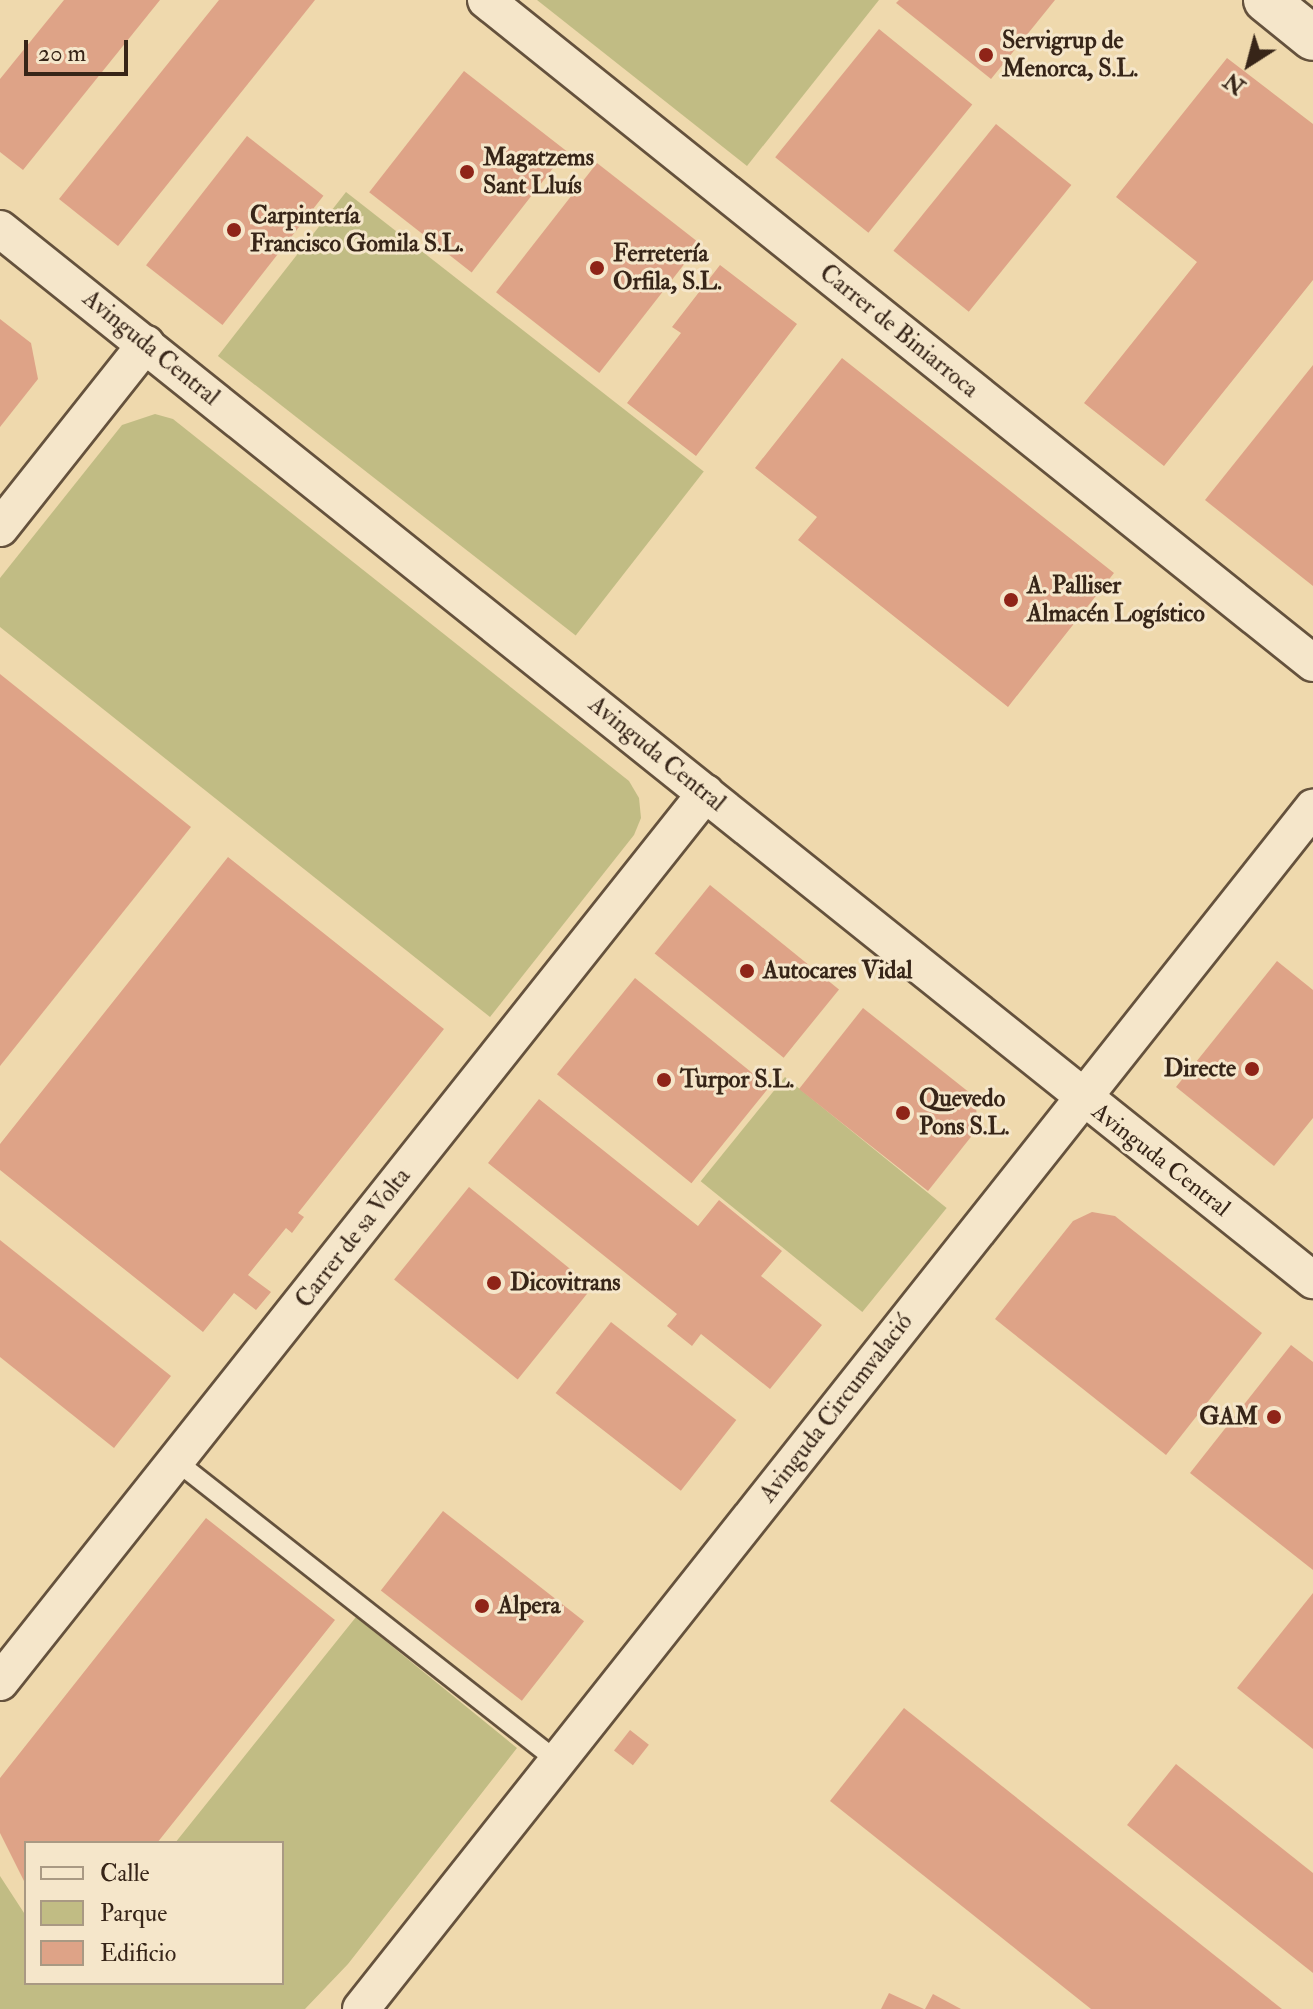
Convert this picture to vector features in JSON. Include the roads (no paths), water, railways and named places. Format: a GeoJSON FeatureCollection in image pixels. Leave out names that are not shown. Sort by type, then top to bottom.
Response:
{"type":"FeatureCollection","features":[{"type":"Feature","properties":{"kind":"main road"},"geometry":{"type":"LineString","coordinates":[[1266,0],[1313,38]]}},
{"type":"Feature","properties":{"kind":"street","name":"Carrer de Biniarroca"},"geometry":{"type":"LineString","coordinates":[[486,0],[1313,663]]}},
{"type":"Feature","properties":{"kind":"street","name":"Avinguda Central"},"geometry":{"type":"LineString","coordinates":[[0,229],[1313,1280]]}},
{"type":"Feature","properties":{"kind":"street"},"geometry":{"type":"LineString","coordinates":[[0,528],[146,344]]}},
{"type":"Feature","properties":{"kind":"street","name":"Carrer de sa Volta"},"geometry":{"type":"LineString","coordinates":[[0,1682],[706,793]]}},
{"type":"Feature","properties":{"kind":"street","name":"Avinguda Circumvalació"},"geometry":{"type":"LineString","coordinates":[[361,2009],[1313,808]]}},
{"type":"Feature","properties":{"kind":"lane"},"geometry":{"type":"LineString","coordinates":[[176,1461],[558,1762]]}},
{"type":"Feature","properties":{"kind":"place","name":"Servigrup de Menorca, S.L."},"geometry":{"type":"Point","coordinates":[986,55]}},
{"type":"Feature","properties":{"kind":"place","name":"Magatzems Sant Lluís"},"geometry":{"type":"Point","coordinates":[467,172]}},
{"type":"Feature","properties":{"kind":"place","name":"Carpintería Francisco Gomila S.L."},"geometry":{"type":"Point","coordinates":[234,230]}},
{"type":"Feature","properties":{"kind":"place","name":"Ferretería Orfila, S.L."},"geometry":{"type":"Point","coordinates":[597,268]}},
{"type":"Feature","properties":{"kind":"place","name":"A. Palliser Almacén Logístico"},"geometry":{"type":"Point","coordinates":[1011,600]}},
{"type":"Feature","properties":{"kind":"place","name":"Autocares Vidal"},"geometry":{"type":"Point","coordinates":[747,971]}},
{"type":"Feature","properties":{"kind":"place","name":"Directe"},"geometry":{"type":"Point","coordinates":[1252,1069]}},
{"type":"Feature","properties":{"kind":"place","name":"Turpor S.L."},"geometry":{"type":"Point","coordinates":[664,1080]}},
{"type":"Feature","properties":{"kind":"place","name":"Quevedo Pons S.L."},"geometry":{"type":"Point","coordinates":[903,1113]}},
{"type":"Feature","properties":{"kind":"place","name":"Dicovitrans"},"geometry":{"type":"Point","coordinates":[494,1283]}},
{"type":"Feature","properties":{"kind":"place","name":"GAM"},"geometry":{"type":"Point","coordinates":[1274,1417]}},
{"type":"Feature","properties":{"kind":"place","name":"Alpera"},"geometry":{"type":"Point","coordinates":[482,1606]}}]}
